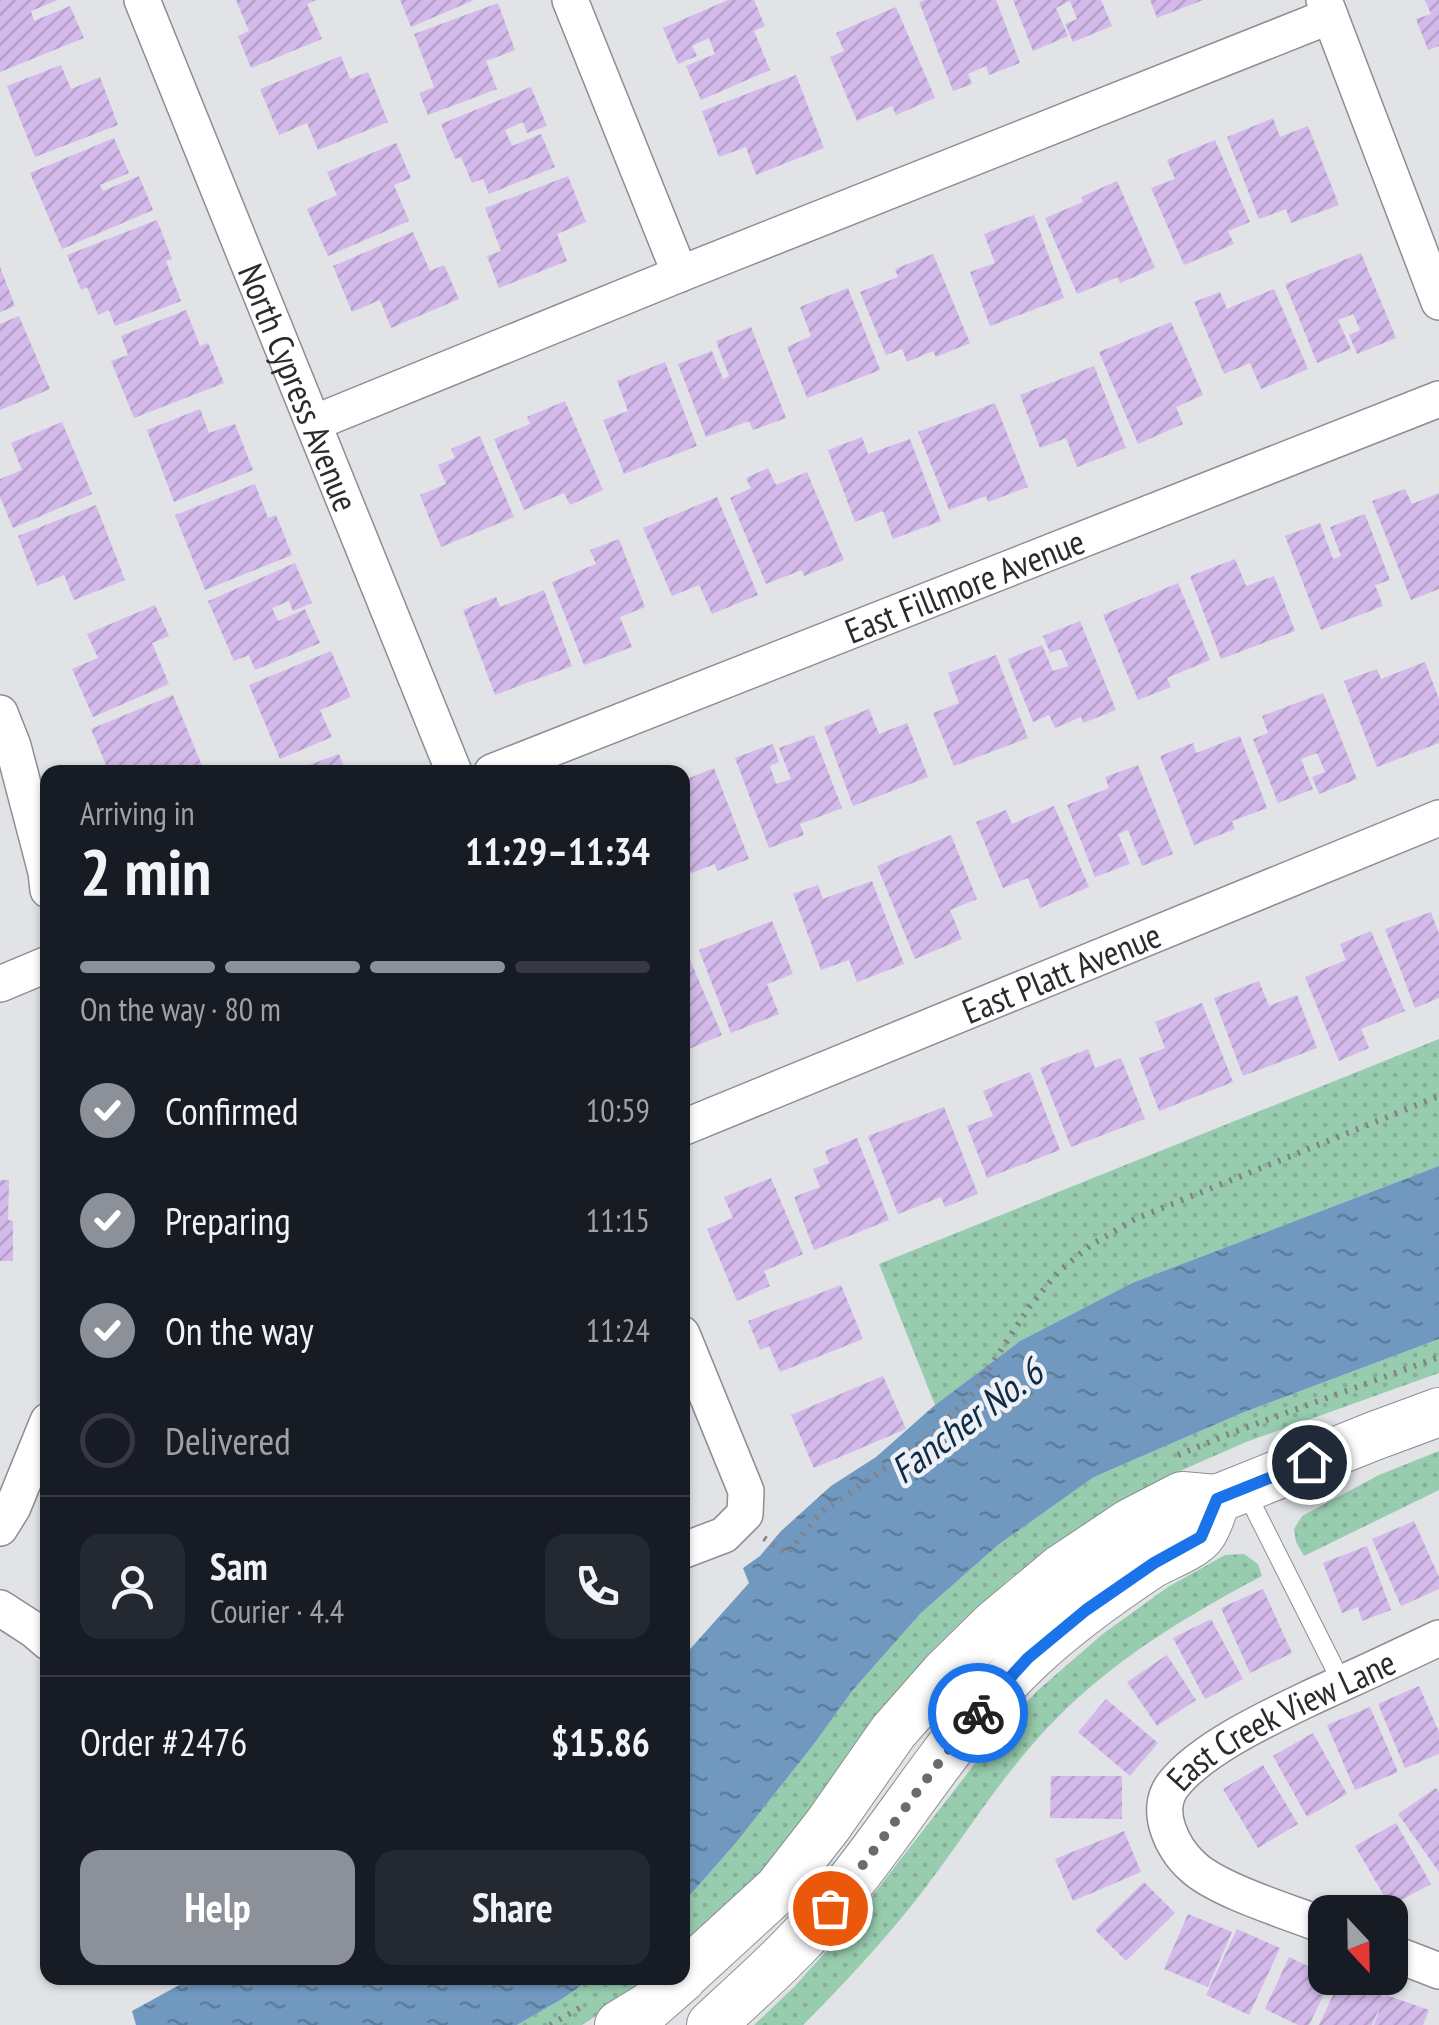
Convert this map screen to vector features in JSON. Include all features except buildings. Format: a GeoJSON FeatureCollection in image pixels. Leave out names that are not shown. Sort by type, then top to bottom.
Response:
{"type":"FeatureCollection","features":[{"type":"Feature","properties":{"kind":"street","name":"North Cypress Avenue"},"geometry":{"type":"LineString","coordinates":[[142,0],[451,765]]}},
{"type":"Feature","properties":{"kind":"street"},"geometry":{"type":"LineString","coordinates":[[570,0],[680,274]]}},
{"type":"Feature","properties":{"kind":"street"},"geometry":{"type":"LineString","coordinates":[[314,423],[1327,8],[1439,302]]}},
{"type":"Feature","properties":{"kind":"street","name":"East Fillmore Avenue"},"geometry":{"type":"LineString","coordinates":[[510,765],[1439,399]]}},
{"type":"Feature","properties":{"kind":"street"},"geometry":{"type":"LineString","coordinates":[[0,713],[13,746],[40,849]]}},
{"type":"Feature","properties":{"kind":"street","name":"East Platt Avenue"},"geometry":{"type":"LineString","coordinates":[[690,1125],[1439,818]]}},
{"type":"Feature","properties":{"kind":"street"},"geometry":{"type":"LineString","coordinates":[[0,984],[40,967]]}},
{"type":"Feature","properties":{"kind":"street"},"geometry":{"type":"LineString","coordinates":[[690,1354],[746,1491],[754,1526],[690,1549]]}},
{"type":"Feature","properties":{"kind":"street"},"geometry":{"type":"LineString","coordinates":[[690,1970],[778,1889],[893,1732],[944,1674],[995,1624],[1061,1569],[1130,1523],[1182,1496],[1230,1493],[1439,1412]]}},
{"type":"Feature","properties":{"kind":"street"},"geometry":{"type":"LineString","coordinates":[[0,1528],[13,1507],[40,1441]]}},
{"type":"Feature","properties":{"kind":"street"},"geometry":{"type":"LineString","coordinates":[[711,2025],[830,1908],[938,1762],[1028,1658],[1086,1610],[1154,1563],[1201,1537],[1230,1493]]}},
{"type":"Feature","properties":{"kind":"street"},"geometry":{"type":"LineString","coordinates":[[0,1608],[40,1635]]}},
{"type":"Feature","properties":{"kind":"street","name":"East Creek View Lane"},"geometry":{"type":"LineString","coordinates":[[1308,1919],[1214,1882],[1194,1868],[1178,1852],[1168,1832],[1165,1808],[1170,1787],[1200,1760],[1268,1718],[1439,1638]]}},
{"type":"Feature","properties":{"kind":"street"},"geometry":{"type":"LineString","coordinates":[[1408,1957],[1437,1966]]}},
{"type":"Feature","properties":{"kind":"street"},"geometry":{"type":"LineString","coordinates":[[620,2025],[673,1985]]}},
{"type":"Feature","properties":{"kind":"lane"},"geometry":{"type":"LineString","coordinates":[[1230,1493],[1342,1683]]}},
{"type":"Feature","properties":{"kind":"path"},"geometry":{"type":"LineString","coordinates":[[754,1526],[787,1554],[821,1512],[925,1441],[972,1394],[1030,1306],[1058,1272],[1090,1245],[1135,1219],[1439,1096]]}},
{"type":"Feature","properties":{"kind":"green space"},"geometry":{"type":"Polygon","coordinates":[[[1439,1039],[1439,1166],[1132,1283],[1020,1341],[935,1405],[879,1264],[1439,1039]]]}},
{"type":"Feature","properties":{"kind":"green space"},"geometry":{"type":"Polygon","coordinates":[[[1439,1339],[1439,1373],[1246,1442],[1180,1471],[1120,1501],[1009,1579],[897,1692],[857,1751],[753,1883],[690,1942],[690,1895],[735,1844],[853,1690],[920,1614],[998,1545],[1094,1477],[1242,1413],[1439,1339]]]}},
{"type":"Feature","properties":{"kind":"green space"},"geometry":{"type":"Polygon","coordinates":[[[1439,1451],[1439,1490],[1304,1556],[1294,1529],[1302,1516],[1379,1475],[1439,1451]]]}},
{"type":"Feature","properties":{"kind":"green space"},"geometry":{"type":"Polygon","coordinates":[[[1244,1554],[1258,1564],[1262,1576],[1154,1639],[1103,1676],[1056,1719],[1000,1784],[903,1916],[803,2025],[754,2025],[848,1927],[998,1734],[1037,1691],[1104,1633],[1168,1587],[1225,1555],[1244,1554]]]}},
{"type":"Feature","properties":{"kind":"green space"},"geometry":{"type":"Polygon","coordinates":[[[582,1985],[642,1985],[582,2025],[517,2025],[582,1985]]]}},
{"type":"Feature","properties":{"kind":"water","name":"Fancher No. 6"},"geometry":{"type":"Polygon","coordinates":[[[1439,1166],[1439,1339],[1242,1413],[1094,1477],[998,1545],[920,1614],[853,1690],[735,1844],[690,1895],[690,1649],[749,1583],[743,1568],[831,1486],[876,1457],[935,1405],[1020,1341],[1132,1283],[1439,1166]]]}},
{"type":"Feature","properties":{"kind":"water"},"geometry":{"type":"Polygon","coordinates":[[[179,1985],[582,1985],[517,2025],[136,2025],[132,2011],[179,1985]]]}},
{"type":"Feature","properties":{"kind":"way so far"},"geometry":{"type":"LineString","coordinates":[[830,1908],[978,1713]]}},
{"type":"Feature","properties":{"kind":"route"},"geometry":{"type":"LineString","coordinates":[[978,1713],[1028,1658],[1086,1610],[1154,1563],[1201,1537],[1217,1499],[1309,1462]]}}]}
